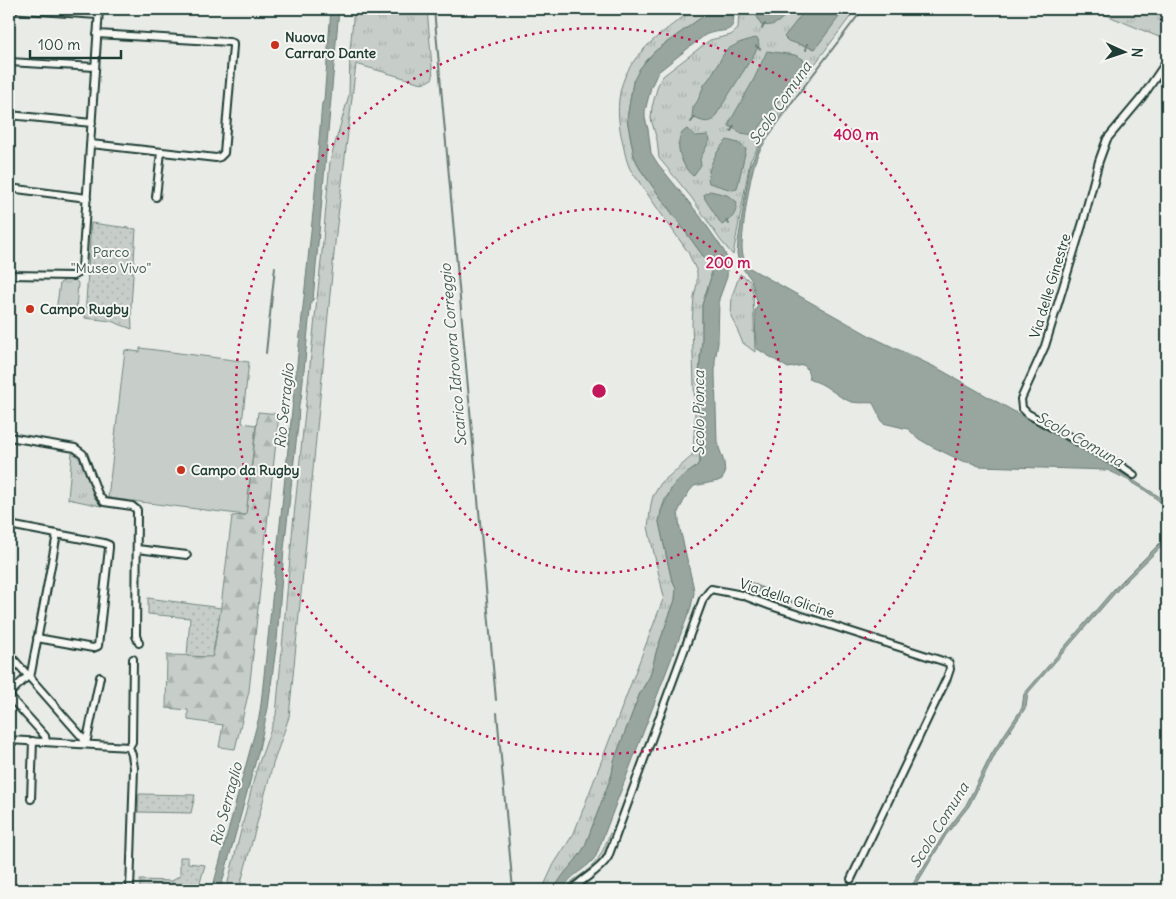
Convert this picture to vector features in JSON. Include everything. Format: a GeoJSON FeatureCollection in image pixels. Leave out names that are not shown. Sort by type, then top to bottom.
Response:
{"type":"FeatureCollection","features":[{"type":"Feature","properties":{"kind":"street"},"geometry":{"type":"LineString","coordinates":[[9,9],[98,12],[82,268],[78,273],[68,276],[9,275]]}},
{"type":"Feature","properties":{"kind":"street"},"geometry":{"type":"LineString","coordinates":[[91,144],[220,157],[224,152],[232,43],[97,34]]}},
{"type":"Feature","properties":{"kind":"street","name":"Via delle Ginestre"},"geometry":{"type":"LineString","coordinates":[[1134,474],[1028,414],[1024,411],[1021,399],[1045,346],[1107,139],[1143,96],[1167,61]]}},
{"type":"Feature","properties":{"kind":"street"},"geometry":{"type":"LineString","coordinates":[[9,62],[95,68]]}},
{"type":"Feature","properties":{"kind":"street"},"geometry":{"type":"LineString","coordinates":[[9,115],[92,123]]}},
{"type":"Feature","properties":{"kind":"street"},"geometry":{"type":"LineString","coordinates":[[156,197],[161,152]]}},
{"type":"Feature","properties":{"kind":"street"},"geometry":{"type":"LineString","coordinates":[[9,188],[87,198]]}},
{"type":"Feature","properties":{"kind":"street"},"geometry":{"type":"LineString","coordinates":[[9,437],[79,450],[101,499],[108,503],[132,506],[137,510],[136,636],[139,643]]}},
{"type":"Feature","properties":{"kind":"street"},"geometry":{"type":"LineString","coordinates":[[9,525],[108,545],[109,551],[97,648],[37,638]]}},
{"type":"Feature","properties":{"kind":"street"},"geometry":{"type":"LineString","coordinates":[[46,742],[44,736],[9,695],[31,673],[57,534]]}},
{"type":"Feature","properties":{"kind":"street"},"geometry":{"type":"LineString","coordinates":[[137,549],[187,555]]}},
{"type":"Feature","properties":{"kind":"street","name":"Via della Glicine"},"geometry":{"type":"LineString","coordinates":[[572,890],[602,866],[608,857],[619,832],[640,766],[703,599],[711,589],[742,596],[949,663],[950,669],[947,678],[851,879]]}},
{"type":"Feature","properties":{"kind":"street"},"geometry":{"type":"LineString","coordinates":[[9,654],[83,738],[86,744]]}},
{"type":"Feature","properties":{"kind":"street"},"geometry":{"type":"LineString","coordinates":[[129,747],[132,742],[133,659]]}},
{"type":"Feature","properties":{"kind":"street"},"geometry":{"type":"LineString","coordinates":[[86,744],[100,677]]}},
{"type":"Feature","properties":{"kind":"street"},"geometry":{"type":"LineString","coordinates":[[9,740],[129,747]]}},
{"type":"Feature","properties":{"kind":"street"},"geometry":{"type":"LineString","coordinates":[[31,799],[33,741]]}},
{"type":"Feature","properties":{"kind":"street"},"geometry":{"type":"LineString","coordinates":[[129,747],[134,768],[130,890]]}},
{"type":"Feature","properties":{"kind":"green space"},"geometry":{"type":"Polygon","coordinates":[[[354,9],[427,9],[433,78],[425,83],[418,82],[356,64],[336,233],[289,717],[273,764],[239,890],[226,890],[256,771],[276,715],[293,525],[330,161],[349,95],[350,50],[354,9]]]}},
{"type":"Feature","properties":{"kind":"green space"},"geometry":{"type":"Polygon","coordinates":[[[694,9],[708,9],[702,17],[655,51],[645,61],[633,82],[627,119],[634,156],[640,169],[711,267],[711,277],[702,305],[699,374],[700,461],[696,467],[679,479],[665,499],[661,511],[659,522],[671,577],[676,588],[675,600],[657,649],[650,676],[640,693],[614,761],[612,774],[585,846],[554,890],[542,890],[554,864],[574,833],[664,597],[648,527],[653,496],[661,483],[691,457],[693,452],[695,417],[692,323],[697,272],[688,252],[630,169],[621,135],[618,112],[620,92],[626,75],[635,60],[661,34],[694,9]]]}},
{"type":"Feature","properties":{"kind":"green space"},"geometry":{"type":"Polygon","coordinates":[[[739,9],[856,9],[800,84],[763,138],[750,161],[733,255],[721,241],[691,197],[659,158],[657,140],[651,119],[658,85],[663,76],[710,40],[731,35],[738,29],[739,9]]]}},
{"type":"Feature","properties":{"kind":"green space"},"geometry":{"type":"Polygon","coordinates":[[[1092,9],[1167,9],[1167,39],[1166,40],[1092,9]]]}},
{"type":"Feature","properties":{"kind":"green space","name":"Parco \"Museo Vivo\""},"geometry":{"type":"Polygon","coordinates":[[[91,223],[136,229],[131,307],[132,329],[111,321],[85,318],[91,223]]]}},
{"type":"Feature","properties":{"kind":"green space"},"geometry":{"type":"Polygon","coordinates":[[[740,274],[750,281],[753,293],[755,352],[743,343],[731,316],[732,296],[740,274]]]}},
{"type":"Feature","properties":{"kind":"green space"},"geometry":{"type":"Polygon","coordinates":[[[65,280],[75,280],[78,283],[76,311],[74,314],[56,311],[60,283],[65,280]]]}},
{"type":"Feature","properties":{"kind":"green space"},"geometry":{"type":"Polygon","coordinates":[[[140,348],[249,362],[242,423],[256,425],[246,515],[108,498],[125,350],[140,352],[140,348]]]}},
{"type":"Feature","properties":{"kind":"green space"},"geometry":{"type":"Polygon","coordinates":[[[258,412],[279,414],[249,691],[235,749],[219,747],[223,725],[188,720],[188,710],[166,708],[167,655],[213,656],[232,516],[246,515],[258,412]]]}},
{"type":"Feature","properties":{"kind":"green space"},"geometry":{"type":"Polygon","coordinates":[[[72,453],[81,461],[97,501],[101,506],[68,499],[72,453]]]}},
{"type":"Feature","properties":{"kind":"green space"},"geometry":{"type":"Polygon","coordinates":[[[148,598],[221,608],[212,657],[187,656],[190,618],[148,614],[148,598]]]}},
{"type":"Feature","properties":{"kind":"green space"},"geometry":{"type":"Polygon","coordinates":[[[139,794],[195,795],[191,813],[138,812],[139,794]]]}},
{"type":"Feature","properties":{"kind":"green space"},"geometry":{"type":"Polygon","coordinates":[[[610,833],[616,835],[603,863],[570,890],[565,890],[570,883],[588,870],[597,860],[610,833]]]}},
{"type":"Feature","properties":{"kind":"green space"},"geometry":{"type":"Polygon","coordinates":[[[180,857],[188,857],[188,863],[205,865],[198,890],[140,890],[140,880],[173,881],[180,876],[180,857]]]}},
{"type":"Feature","properties":{"kind":"shaded area"},"geometry":{"type":"Polygon","coordinates":[[[331,9],[339,9],[313,300],[311,301],[301,400],[299,404],[277,640],[268,708],[259,749],[220,890],[212,890],[261,704],[314,203],[331,9]]]}},
{"type":"Feature","properties":{"kind":"shaded area"},"geometry":{"type":"Polygon","coordinates":[[[708,9],[733,9],[734,18],[731,28],[705,35],[658,72],[651,87],[645,118],[651,153],[700,216],[724,251],[728,261],[727,277],[719,299],[718,343],[715,360],[717,442],[724,462],[725,474],[718,481],[694,486],[678,512],[693,585],[694,593],[691,607],[596,856],[569,880],[563,890],[554,890],[585,846],[640,693],[650,676],[657,649],[675,600],[676,588],[671,577],[659,522],[661,511],[672,487],[679,479],[696,467],[700,461],[699,374],[702,305],[711,277],[711,267],[640,169],[634,156],[627,119],[633,82],[640,68],[655,51],[702,17],[708,9]]]}},
{"type":"Feature","properties":{"kind":"shaded area"},"geometry":{"type":"Polygon","coordinates":[[[756,9],[790,9],[778,22],[766,26],[761,25],[756,9]]]}},
{"type":"Feature","properties":{"kind":"shaded area"},"geometry":{"type":"Polygon","coordinates":[[[806,9],[845,9],[815,49],[788,41],[784,37],[806,9]]]}},
{"type":"Feature","properties":{"kind":"shaded area"},"geometry":{"type":"Polygon","coordinates":[[[754,38],[758,39],[759,46],[713,120],[705,122],[692,117],[693,108],[704,85],[726,50],[754,38]]]}},
{"type":"Feature","properties":{"kind":"shaded area"},"geometry":{"type":"Polygon","coordinates":[[[767,51],[795,55],[803,59],[805,65],[754,135],[741,133],[729,126],[729,123],[753,81],[767,51]]]}},
{"type":"Feature","properties":{"kind":"shaded area"},"geometry":{"type":"Polygon","coordinates":[[[788,106],[791,106],[769,135],[758,154],[752,173],[742,240],[743,256],[748,267],[872,337],[939,369],[1109,465],[1163,499],[1167,503],[1167,511],[1149,493],[1107,470],[979,466],[962,461],[919,439],[908,429],[883,423],[873,403],[849,401],[821,384],[810,380],[804,365],[788,368],[756,348],[755,311],[758,305],[751,279],[739,264],[738,242],[750,165],[765,136],[788,106]]]}},
{"type":"Feature","properties":{"kind":"shaded area"},"geometry":{"type":"Polygon","coordinates":[[[687,129],[695,136],[708,135],[710,140],[700,159],[701,165],[693,176],[685,166],[679,145],[679,138],[687,129]]]}},
{"type":"Feature","properties":{"kind":"shaded area"},"geometry":{"type":"Polygon","coordinates":[[[727,140],[738,143],[746,149],[737,189],[732,190],[709,183],[708,178],[713,160],[727,140]]]}},
{"type":"Feature","properties":{"kind":"shaded area"},"geometry":{"type":"Polygon","coordinates":[[[710,191],[727,195],[737,202],[733,216],[722,225],[705,199],[704,194],[710,191]]]}},
{"type":"Feature","properties":{"kind":"shaded area"},"geometry":{"type":"Polygon","coordinates":[[[1167,534],[1165,543],[1121,586],[1028,693],[1026,707],[997,751],[969,806],[946,835],[913,890],[909,890],[944,834],[966,805],[992,753],[1022,708],[1024,694],[1114,589],[1167,534]]]}},
{"type":"Feature","properties":{"kind":"shaded area"},"geometry":{"type":"Polygon","coordinates":[[[747,580],[780,597],[815,609],[816,611],[748,588],[744,585],[744,581],[747,580]]]}},
{"type":"Feature","properties":{"kind":"waterway","name":"Scarico Idrovora Correggio"},"geometry":{"type":"LineString","coordinates":[[434,9],[496,700]]}},
{"type":"Feature","properties":{"kind":"waterway","name":"Scolo Comuna"},"geometry":{"type":"LineString","coordinates":[[789,106],[863,9]]}},
{"type":"Feature","properties":{"kind":"waterway"},"geometry":{"type":"LineString","coordinates":[[762,28],[765,24]]}},
{"type":"Feature","properties":{"kind":"waterway"},"geometry":{"type":"LineString","coordinates":[[806,50],[807,44]]}},
{"type":"Feature","properties":{"kind":"waterway"},"geometry":{"type":"LineString","coordinates":[[756,46],[760,49]]}},
{"type":"Feature","properties":{"kind":"waterway"},"geometry":{"type":"LineString","coordinates":[[691,122],[695,117]]}},
{"type":"Feature","properties":{"kind":"waterway"},"geometry":{"type":"LineString","coordinates":[[731,131],[734,126]]}},
{"type":"Feature","properties":{"kind":"waterway"},"geometry":{"type":"LineString","coordinates":[[726,220],[729,224]]}},
{"type":"Feature","properties":{"kind":"waterway"},"geometry":{"type":"LineString","coordinates":[[266,353],[275,267]]}},
{"type":"Feature","properties":{"kind":"waterway","name":"Scarico Idrovora Correggio"},"geometry":{"type":"LineString","coordinates":[[497,713],[513,890]]}},
{"type":"Feature","properties":{"kind":"place","name":"Nuova Carraro Dante"},"geometry":{"type":"Point","coordinates":[275,45]}},
{"type":"Feature","properties":{"kind":"place","name":"Campo Rugby"},"geometry":{"type":"Point","coordinates":[30,309]}},
{"type":"Feature","properties":{"kind":"place","name":"Campo da Rugby"},"geometry":{"type":"Point","coordinates":[181,470]}},
{"type":"Feature","properties":{"kind":"water label","name":"Rio Serraglio"},"geometry":{"type":"Point","coordinates":[284,406]}},
{"type":"Feature","properties":{"kind":"water label","name":"Scolo Pionca"},"geometry":{"type":"Point","coordinates":[698,413]}},
{"type":"Feature","properties":{"kind":"water label","name":"Rio Serraglio"},"geometry":{"type":"Point","coordinates":[226,804]}}]}
